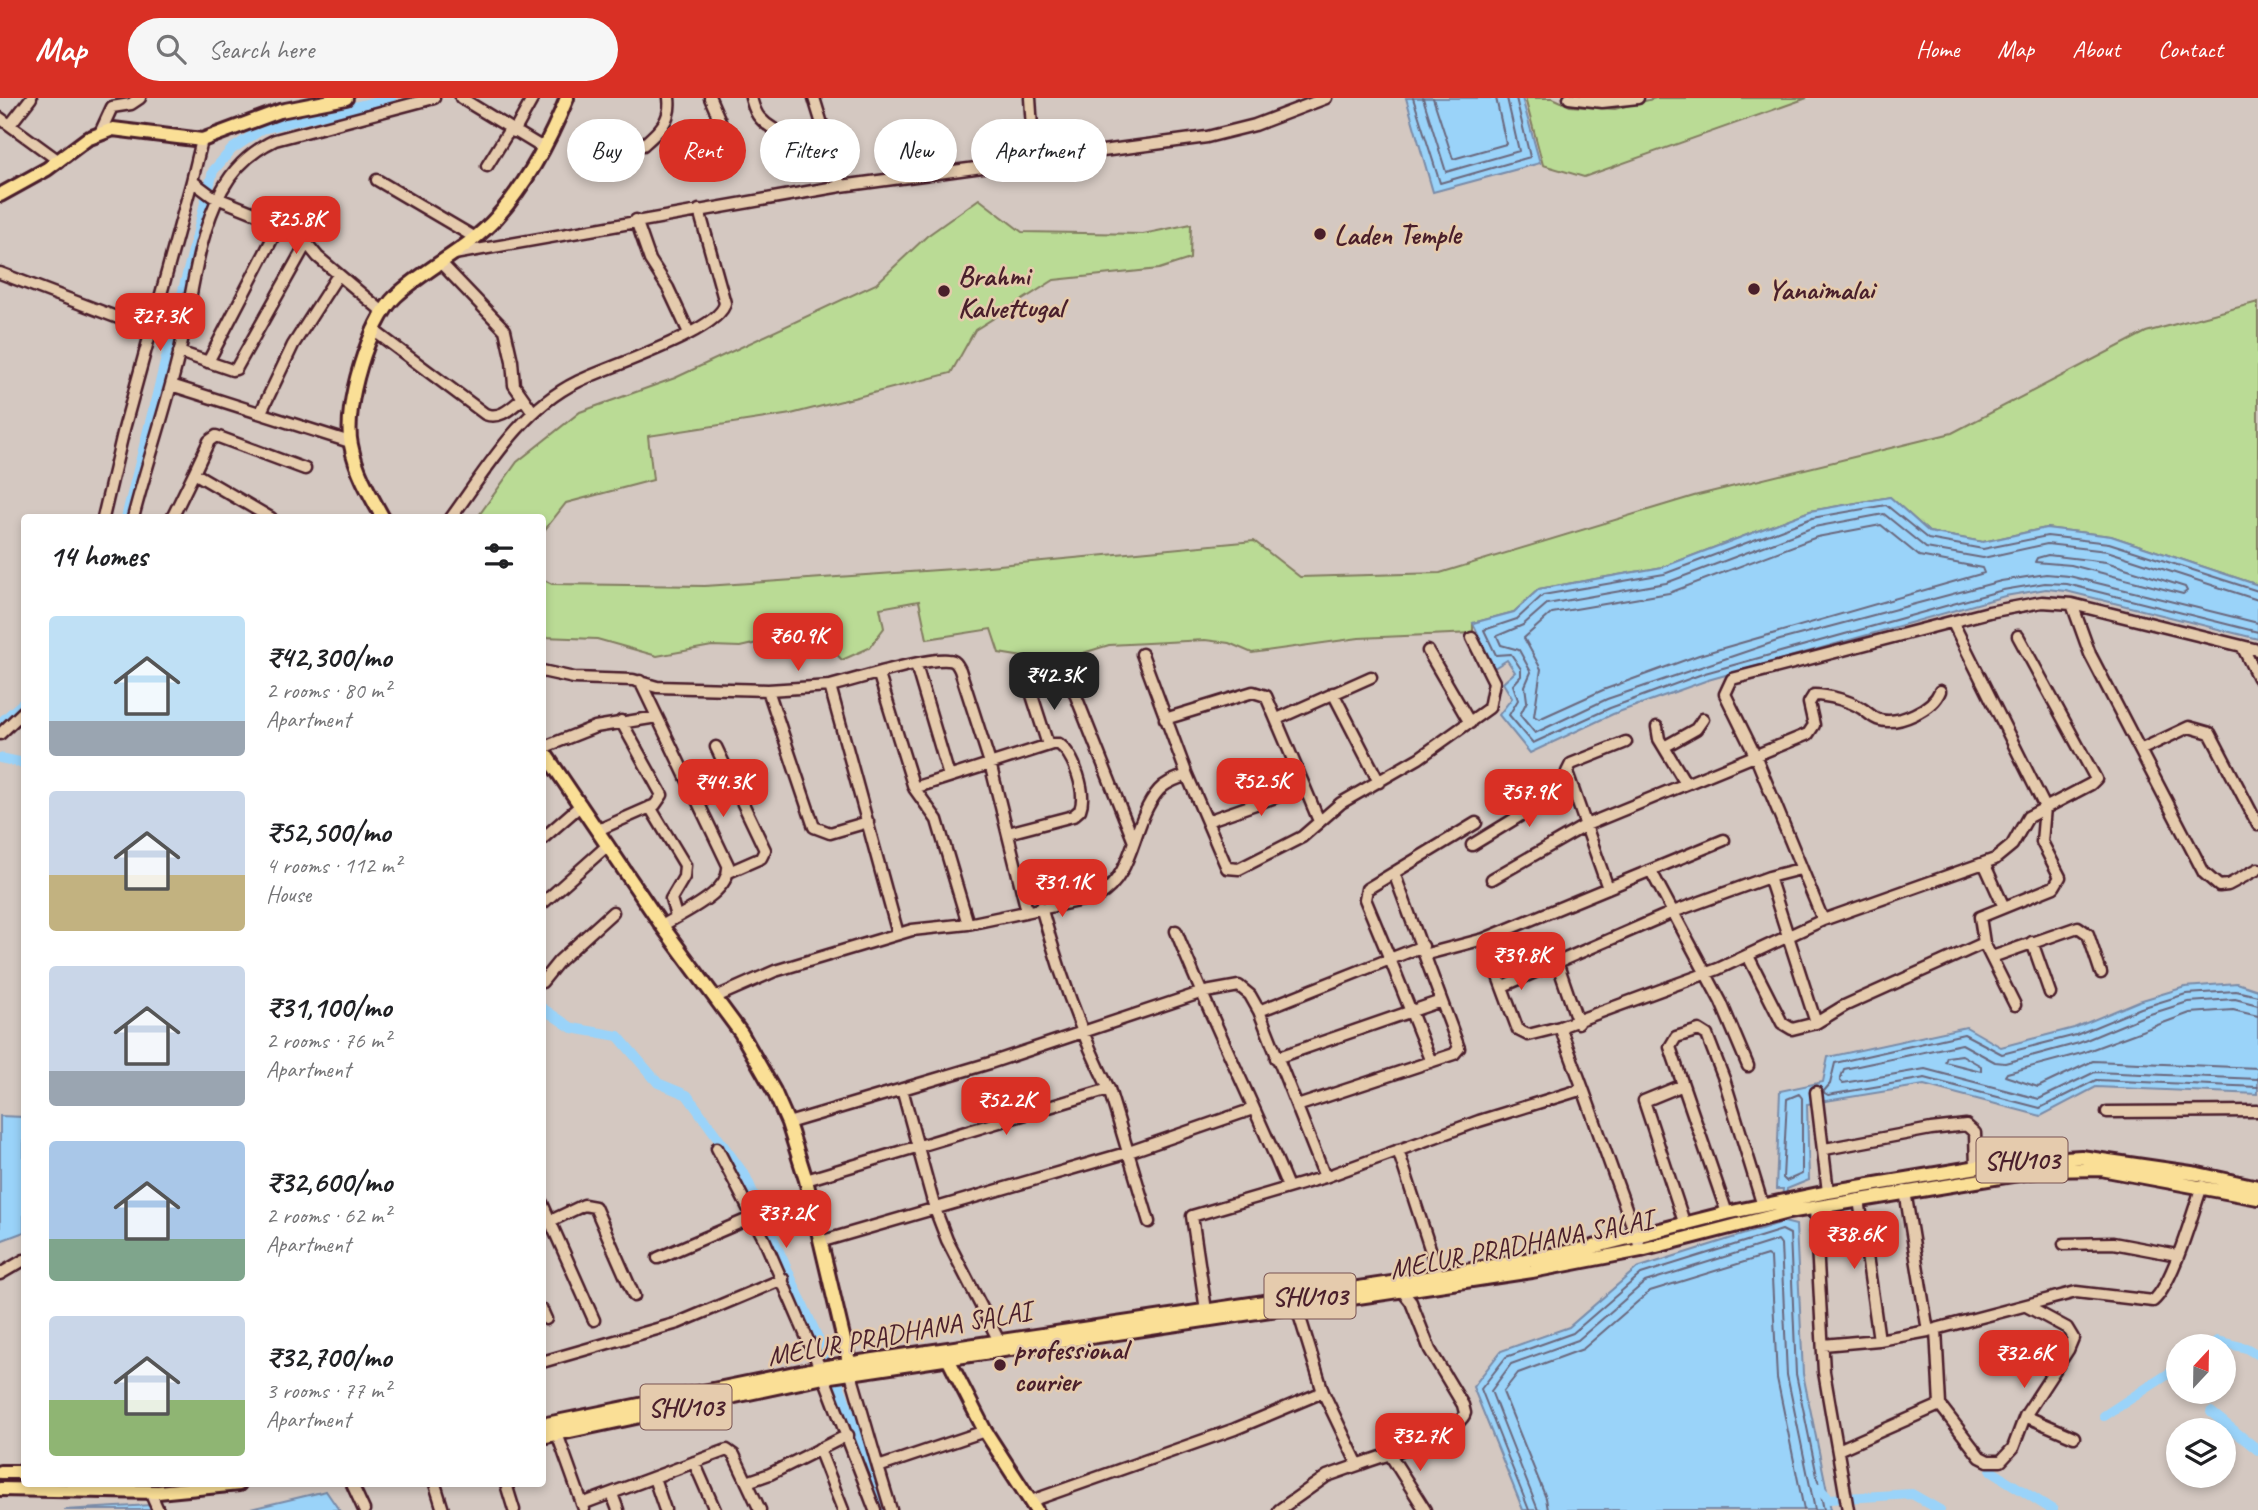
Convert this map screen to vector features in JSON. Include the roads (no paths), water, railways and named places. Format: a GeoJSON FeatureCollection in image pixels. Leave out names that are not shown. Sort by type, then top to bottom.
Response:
{"type":"FeatureCollection","features":[{"type":"Feature","properties":{"kind":"main road"},"geometry":{"type":"LineString","coordinates":[[0,195],[59,161],[100,133],[113,129],[202,141],[295,108],[346,98]]}},
{"type":"Feature","properties":{"kind":"main road"},"geometry":{"type":"LineString","coordinates":[[381,514],[367,490],[350,442],[351,414],[361,366],[373,330],[393,298],[497,217],[543,148],[567,98]]}},
{"type":"Feature","properties":{"kind":"main road"},"geometry":{"type":"LineString","coordinates":[[546,755],[662,926],[716,997],[760,1065],[788,1123],[823,1241],[835,1371]]}},
{"type":"Feature","properties":{"kind":"main road","name":"MELUR PRADHANA SALAI"},"geometry":{"type":"LineString","coordinates":[[945,1353],[998,1339],[1297,1308],[1403,1292],[1639,1244],[1784,1207],[1828,1192],[2034,1159],[2081,1157],[2198,1174],[2258,1187]]}},
{"type":"Feature","properties":{"kind":"main road","name":"MELUR PRADHANA SALAI"},"geometry":{"type":"LineString","coordinates":[[551,1428],[835,1371],[1207,1317],[1639,1244],[1685,1225],[1763,1206],[1815,1208],[2006,1175],[2077,1168],[2101,1169],[2258,1198]]}},
{"type":"Feature","properties":{"kind":"main road"},"geometry":{"type":"LineString","coordinates":[[945,1353],[985,1431],[1034,1506]]}},
{"type":"Feature","properties":{"kind":"main road"},"geometry":{"type":"LineString","coordinates":[[0,1472],[21,1472]]}},
{"type":"Feature","properties":{"kind":"main road"},"geometry":{"type":"LineString","coordinates":[[0,1489],[150,1492],[206,1487]]}},
{"type":"Feature","properties":{"kind":"street"},"geometry":{"type":"LineString","coordinates":[[10,125],[32,98]]}},
{"type":"Feature","properties":{"kind":"street"},"geometry":{"type":"LineString","coordinates":[[100,133],[112,107],[131,104],[140,98]]}},
{"type":"Feature","properties":{"kind":"street"},"geometry":{"type":"LineString","coordinates":[[295,108],[306,98]]}},
{"type":"Feature","properties":{"kind":"street"},"geometry":{"type":"LineString","coordinates":[[134,514],[171,385],[215,197],[243,161],[275,140],[434,98]]}},
{"type":"Feature","properties":{"kind":"street"},"geometry":{"type":"LineString","coordinates":[[461,98],[543,148]]}},
{"type":"Feature","properties":{"kind":"street"},"geometry":{"type":"LineString","coordinates":[[487,166],[533,98]]}},
{"type":"Feature","properties":{"kind":"street"},"geometry":{"type":"LineString","coordinates":[[645,143],[663,128],[670,106],[669,98]]}},
{"type":"Feature","properties":{"kind":"street"},"geometry":{"type":"LineString","coordinates":[[710,98],[719,119]]}},
{"type":"Feature","properties":{"kind":"street"},"geometry":{"type":"LineString","coordinates":[[751,98],[755,111],[762,119]]}},
{"type":"Feature","properties":{"kind":"street"},"geometry":{"type":"LineString","coordinates":[[814,98],[820,119]]}},
{"type":"Feature","properties":{"kind":"street"},"geometry":{"type":"LineString","coordinates":[[1030,98],[1031,119]]}},
{"type":"Feature","properties":{"kind":"street"},"geometry":{"type":"LineString","coordinates":[[1107,151],[1147,147],[1255,125],[1326,98]]}},
{"type":"Feature","properties":{"kind":"street"},"geometry":{"type":"LineString","coordinates":[[1569,98],[1602,102],[1637,98]]}},
{"type":"Feature","properties":{"kind":"street"},"geometry":{"type":"LineString","coordinates":[[0,118],[59,161]]}},
{"type":"Feature","properties":{"kind":"street"},"geometry":{"type":"LineString","coordinates":[[104,514],[150,330],[194,182],[202,141]]}},
{"type":"Feature","properties":{"kind":"street"},"geometry":{"type":"LineString","coordinates":[[533,412],[514,385],[505,330],[445,258],[636,220],[971,168]]}},
{"type":"Feature","properties":{"kind":"street"},"geometry":{"type":"LineString","coordinates":[[377,180],[474,237]]}},
{"type":"Feature","properties":{"kind":"street"},"geometry":{"type":"LineString","coordinates":[[194,182],[215,197],[281,222],[299,234],[338,275],[383,312]]}},
{"type":"Feature","properties":{"kind":"street"},"geometry":{"type":"LineString","coordinates":[[840,182],[841,186]]}},
{"type":"Feature","properties":{"kind":"street"},"geometry":{"type":"LineString","coordinates":[[454,514],[533,412],[577,382],[715,320],[725,303],[699,210]]}},
{"type":"Feature","properties":{"kind":"street"},"geometry":{"type":"LineString","coordinates":[[636,220],[650,260],[668,288],[689,333]]}},
{"type":"Feature","properties":{"kind":"street"},"geometry":{"type":"LineString","coordinates":[[208,362],[281,222]]}},
{"type":"Feature","properties":{"kind":"street"},"geometry":{"type":"LineString","coordinates":[[179,352],[232,370],[239,366],[306,244]]}},
{"type":"Feature","properties":{"kind":"street"},"geometry":{"type":"LineString","coordinates":[[0,273],[150,330]]}},
{"type":"Feature","properties":{"kind":"street"},"geometry":{"type":"LineString","coordinates":[[261,412],[293,345],[338,275]]}},
{"type":"Feature","properties":{"kind":"street"},"geometry":{"type":"LineString","coordinates":[[373,330],[485,414],[492,417],[502,414],[522,399]]}},
{"type":"Feature","properties":{"kind":"street"},"geometry":{"type":"LineString","coordinates":[[171,385],[350,442]]}},
{"type":"Feature","properties":{"kind":"street"},"geometry":{"type":"LineString","coordinates":[[174,514],[209,442],[216,436],[305,469]]}},
{"type":"Feature","properties":{"kind":"street"},"geometry":{"type":"LineString","coordinates":[[194,473],[264,514]]}},
{"type":"Feature","properties":{"kind":"street"},"geometry":{"type":"LineString","coordinates":[[1824,920],[1800,869],[1755,755],[1725,694],[1732,679],[2042,602],[2072,604],[2258,650]]}},
{"type":"Feature","properties":{"kind":"street"},"geometry":{"type":"LineString","coordinates":[[2072,604],[2090,654],[2211,882],[2219,886],[2228,885],[2258,869]]}},
{"type":"Feature","properties":{"kind":"street"},"geometry":{"type":"LineString","coordinates":[[1953,623],[2045,807],[2042,842],[2059,872],[2058,883],[1980,917],[1984,943],[2015,1005]]}},
{"type":"Feature","properties":{"kind":"street"},"geometry":{"type":"LineString","coordinates":[[1484,939],[1522,1034],[1534,1034],[1578,1023],[1748,956],[1824,920],[1984,863],[2006,852],[2028,817],[2087,788],[2096,779],[2018,636]]}},
{"type":"Feature","properties":{"kind":"street"},"geometry":{"type":"LineString","coordinates":[[1142,654],[1222,863],[1233,870],[1290,844],[1341,803],[1470,723],[1489,708],[1494,694],[1494,682],[1472,638]]}},
{"type":"Feature","properties":{"kind":"street"},"geometry":{"type":"LineString","coordinates":[[2243,648],[2258,678]]}},
{"type":"Feature","properties":{"kind":"street"},"geometry":{"type":"LineString","coordinates":[[1428,651],[1470,723]]}},
{"type":"Feature","properties":{"kind":"street"},"geometry":{"type":"LineString","coordinates":[[546,672],[574,678],[640,681],[657,687],[768,691],[830,686],[948,660],[957,664],[990,763],[1027,911]]}},
{"type":"Feature","properties":{"kind":"street"},"geometry":{"type":"LineString","coordinates":[[916,665],[948,776]]}},
{"type":"Feature","properties":{"kind":"street"},"geometry":{"type":"LineString","coordinates":[[1064,666],[1134,842]]}},
{"type":"Feature","properties":{"kind":"street"},"geometry":{"type":"LineString","coordinates":[[879,675],[914,788],[937,820],[968,924]]}},
{"type":"Feature","properties":{"kind":"street"},"geometry":{"type":"LineString","coordinates":[[1278,719],[1371,677]]}},
{"type":"Feature","properties":{"kind":"street"},"geometry":{"type":"LineString","coordinates":[[640,681],[729,872]]}},
{"type":"Feature","properties":{"kind":"street"},"geometry":{"type":"LineString","coordinates":[[830,686],[898,934]]}},
{"type":"Feature","properties":{"kind":"street"},"geometry":{"type":"LineString","coordinates":[[1030,689],[1048,745]]}},
{"type":"Feature","properties":{"kind":"street"},"geometry":{"type":"LineString","coordinates":[[768,691],[814,827],[825,834],[869,822]]}},
{"type":"Feature","properties":{"kind":"street"},"geometry":{"type":"LineString","coordinates":[[1492,878],[1586,825],[1685,782],[1808,734],[1814,725],[1809,703],[1814,695],[1851,704],[1874,718],[1890,721],[1924,710],[1933,704],[1940,691]]}},
{"type":"Feature","properties":{"kind":"street"},"geometry":{"type":"LineString","coordinates":[[1166,719],[1253,692],[1266,696],[1319,821]]}},
{"type":"Feature","properties":{"kind":"street"},"geometry":{"type":"LineString","coordinates":[[1334,694],[1378,782]]}},
{"type":"Feature","properties":{"kind":"street"},"geometry":{"type":"LineString","coordinates":[[0,734],[21,714]]}},
{"type":"Feature","properties":{"kind":"street"},"geometry":{"type":"LineString","coordinates":[[546,747],[595,727],[657,716]]}},
{"type":"Feature","properties":{"kind":"street"},"geometry":{"type":"LineString","coordinates":[[1664,747],[1696,729],[1703,719]]}},
{"type":"Feature","properties":{"kind":"street"},"geometry":{"type":"LineString","coordinates":[[598,830],[659,801],[661,789],[621,721]]}},
{"type":"Feature","properties":{"kind":"street"},"geometry":{"type":"LineString","coordinates":[[1657,727],[1664,747],[1685,782]]}},
{"type":"Feature","properties":{"kind":"street"},"geometry":{"type":"LineString","coordinates":[[2140,750],[2189,727],[2210,733],[2258,825]]}},
{"type":"Feature","properties":{"kind":"street"},"geometry":{"type":"LineString","coordinates":[[1608,888],[1567,772],[1571,764],[1626,742]]}},
{"type":"Feature","properties":{"kind":"street"},"geometry":{"type":"LineString","coordinates":[[914,788],[1048,745],[1059,744],[1069,754],[1081,790],[1080,810],[1073,816],[1008,833]]}},
{"type":"Feature","properties":{"kind":"street"},"geometry":{"type":"LineString","coordinates":[[662,926],[722,886],[729,872],[761,858],[765,850],[716,747]]}},
{"type":"Feature","properties":{"kind":"street"},"geometry":{"type":"LineString","coordinates":[[716,997],[775,971],[898,934],[968,924],[1097,897],[1108,890],[1125,867],[1158,791],[1187,775]]}},
{"type":"Feature","properties":{"kind":"street"},"geometry":{"type":"LineString","coordinates":[[1207,821],[1304,787]]}},
{"type":"Feature","properties":{"kind":"street"},"geometry":{"type":"LineString","coordinates":[[1472,845],[1573,788]]}},
{"type":"Feature","properties":{"kind":"street"},"geometry":{"type":"LineString","coordinates":[[546,836],[581,805]]}},
{"type":"Feature","properties":{"kind":"street"},"geometry":{"type":"LineString","coordinates":[[650,807],[687,871],[671,899],[676,916]]}},
{"type":"Feature","properties":{"kind":"street"},"geometry":{"type":"LineString","coordinates":[[1431,1062],[1365,893],[1370,886],[1476,823]]}},
{"type":"Feature","properties":{"kind":"street"},"geometry":{"type":"LineString","coordinates":[[1259,1011],[1390,959],[1484,939],[1724,840]]}},
{"type":"Feature","properties":{"kind":"street"},"geometry":{"type":"LineString","coordinates":[[546,900],[608,845]]}},
{"type":"Feature","properties":{"kind":"street"},"geometry":{"type":"LineString","coordinates":[[1984,863],[2003,905]]}},
{"type":"Feature","properties":{"kind":"street"},"geometry":{"type":"LineString","coordinates":[[1503,986],[1673,912],[1769,877],[1800,869]]}},
{"type":"Feature","properties":{"kind":"street"},"geometry":{"type":"LineString","coordinates":[[1651,871],[1706,973],[1748,1066]]}},
{"type":"Feature","properties":{"kind":"street"},"geometry":{"type":"LineString","coordinates":[[1297,1106],[1454,1054],[1459,1048],[1425,950],[1394,873]]}},
{"type":"Feature","properties":{"kind":"street"},"geometry":{"type":"LineString","coordinates":[[1769,877],[1815,1023]]}},
{"type":"Feature","properties":{"kind":"street"},"geometry":{"type":"LineString","coordinates":[[1041,907],[1062,982],[1081,1033],[1109,1089],[1126,1153],[1149,1222]]}},
{"type":"Feature","properties":{"kind":"street"},"geometry":{"type":"LineString","coordinates":[[546,977],[559,961],[612,912]]}},
{"type":"Feature","properties":{"kind":"street"},"geometry":{"type":"LineString","coordinates":[[1992,957],[2073,927],[2083,929],[2101,973]]}},
{"type":"Feature","properties":{"kind":"street"},"geometry":{"type":"LineString","coordinates":[[1176,931],[1200,993],[1288,1187]]}},
{"type":"Feature","properties":{"kind":"street"},"geometry":{"type":"LineString","coordinates":[[2032,942],[2050,993]]}},
{"type":"Feature","properties":{"kind":"street"},"geometry":{"type":"LineString","coordinates":[[1748,956],[1782,1023],[1792,1029],[1815,1023],[1843,1006],[1984,943]]}},
{"type":"Feature","properties":{"kind":"street"},"geometry":{"type":"LineString","coordinates":[[1557,962],[1578,1023]]}},
{"type":"Feature","properties":{"kind":"street"},"geometry":{"type":"LineString","coordinates":[[788,1123],[1081,1033],[1200,993],[1239,986],[1250,995],[1259,1011],[1325,1177]]}},
{"type":"Feature","properties":{"kind":"street"},"geometry":{"type":"LineString","coordinates":[[1276,1058],[1441,1001]]}},
{"type":"Feature","properties":{"kind":"street"},"geometry":{"type":"LineString","coordinates":[[1560,1027],[1639,1244]]}},
{"type":"Feature","properties":{"kind":"street"},"geometry":{"type":"LineString","coordinates":[[1727,1213],[1671,1047],[1676,1037],[1705,1031],[1724,1079],[1763,1206]]}},
{"type":"Feature","properties":{"kind":"street"},"geometry":{"type":"LineString","coordinates":[[1683,1085],[1644,1101],[1685,1225]]}},
{"type":"Feature","properties":{"kind":"street"},"geometry":{"type":"LineString","coordinates":[[902,1089],[934,1209],[998,1339]]}},
{"type":"Feature","properties":{"kind":"street"},"geometry":{"type":"LineString","coordinates":[[806,1180],[1109,1089]]}},
{"type":"Feature","properties":{"kind":"street"},"geometry":{"type":"LineString","coordinates":[[1207,1317],[1192,1216],[1325,1177],[1479,1121],[1583,1089]]}},
{"type":"Feature","properties":{"kind":"street"},"geometry":{"type":"LineString","coordinates":[[1816,1092],[1825,1149],[1828,1192]]}},
{"type":"Feature","properties":{"kind":"street"},"geometry":{"type":"LineString","coordinates":[[823,1241],[1126,1153],[1253,1108]]}},
{"type":"Feature","properties":{"kind":"street"},"geometry":{"type":"LineString","coordinates":[[2108,1112],[2258,1111]]}},
{"type":"Feature","properties":{"kind":"street"},"geometry":{"type":"LineString","coordinates":[[1825,1149],[1966,1125],[1975,1133],[1976,1168]]}},
{"type":"Feature","properties":{"kind":"street"},"geometry":{"type":"LineString","coordinates":[[717,1148],[783,1279],[835,1371],[878,1467],[891,1510]]}},
{"type":"Feature","properties":{"kind":"street"},"geometry":{"type":"LineString","coordinates":[[1398,1150],[1439,1276]]}},
{"type":"Feature","properties":{"kind":"street"},"geometry":{"type":"LineString","coordinates":[[1823,1345],[1879,1340],[1932,1330],[2028,1307],[2076,1292],[2153,1301],[2159,1296],[2177,1255],[2202,1186]]}},
{"type":"Feature","properties":{"kind":"street"},"geometry":{"type":"LineString","coordinates":[[1905,1191],[1932,1330],[1940,1405],[1980,1457],[1988,1461],[2007,1458],[2025,1416],[2073,1338],[2067,1328],[2028,1307]]}},
{"type":"Feature","properties":{"kind":"street"},"geometry":{"type":"LineString","coordinates":[[1859,1199],[1879,1340]]}},
{"type":"Feature","properties":{"kind":"street"},"geometry":{"type":"LineString","coordinates":[[594,1320],[546,1223],[584,1205],[595,1207],[634,1296]]}},
{"type":"Feature","properties":{"kind":"street"},"geometry":{"type":"LineString","coordinates":[[1815,1208],[1824,1372],[1848,1510]]}},
{"type":"Feature","properties":{"kind":"street"},"geometry":{"type":"LineString","coordinates":[[658,1258],[753,1217]]}},
{"type":"Feature","properties":{"kind":"street"},"geometry":{"type":"LineString","coordinates":[[2064,1244],[2113,1242],[2177,1255]]}},
{"type":"Feature","properties":{"kind":"street"},"geometry":{"type":"LineString","coordinates":[[0,1274],[21,1262]]}},
{"type":"Feature","properties":{"kind":"street"},"geometry":{"type":"LineString","coordinates":[[546,1361],[678,1323],[783,1279]]}},
{"type":"Feature","properties":{"kind":"street"},"geometry":{"type":"LineString","coordinates":[[1279,1510],[1327,1476],[1460,1424],[1465,1412],[1430,1350],[1411,1302],[1403,1292]]}},
{"type":"Feature","properties":{"kind":"street"},"geometry":{"type":"LineString","coordinates":[[1297,1308],[1323,1392],[1358,1465]]}},
{"type":"Feature","properties":{"kind":"street"},"geometry":{"type":"LineString","coordinates":[[835,1371],[848,1435],[875,1510]]}},
{"type":"Feature","properties":{"kind":"street"},"geometry":{"type":"LineString","coordinates":[[1034,1506],[1236,1429],[1323,1392]]}},
{"type":"Feature","properties":{"kind":"street"},"geometry":{"type":"LineString","coordinates":[[1838,1450],[1940,1405]]}},
{"type":"Feature","properties":{"kind":"street"},"geometry":{"type":"LineString","coordinates":[[2025,1416],[2074,1437]]}},
{"type":"Feature","properties":{"kind":"street"},"geometry":{"type":"LineString","coordinates":[[551,1428],[583,1507],[721,1450],[730,1451],[760,1510]]}},
{"type":"Feature","properties":{"kind":"street"},"geometry":{"type":"LineString","coordinates":[[878,1467],[985,1431]]}},
{"type":"Feature","properties":{"kind":"street"},"geometry":{"type":"LineString","coordinates":[[747,1482],[770,1474],[848,1435]]}},
{"type":"Feature","properties":{"kind":"street"},"geometry":{"type":"LineString","coordinates":[[819,1449],[843,1510]]}},
{"type":"Feature","properties":{"kind":"street"},"geometry":{"type":"LineString","coordinates":[[1388,1453],[1425,1510]]}},
{"type":"Feature","properties":{"kind":"street"},"geometry":{"type":"LineString","coordinates":[[694,1462],[715,1510]]}},
{"type":"Feature","properties":{"kind":"street"},"geometry":{"type":"LineString","coordinates":[[654,1478],[665,1510]]}},
{"type":"Feature","properties":{"kind":"street"},"geometry":{"type":"LineString","coordinates":[[353,1487],[364,1510]]}},
{"type":"Feature","properties":{"kind":"street"},"geometry":{"type":"LineString","coordinates":[[436,1487],[443,1510]]}},
{"type":"Feature","properties":{"kind":"street"},"geometry":{"type":"LineString","coordinates":[[507,1487],[514,1510]]}},
{"type":"Feature","properties":{"kind":"street"},"geometry":{"type":"LineString","coordinates":[[150,1492],[158,1510]]}},
{"type":"Feature","properties":{"kind":"street"},"geometry":{"type":"LineString","coordinates":[[612,1494],[618,1510]]}},
{"type":"Feature","properties":{"kind":"water"},"geometry":{"type":"Polygon","coordinates":[[[1406,98],[1522,98],[1540,163],[1433,192],[1406,98]]]}},
{"type":"Feature","properties":{"kind":"water"},"geometry":{"type":"Polygon","coordinates":[[[1890,497],[1929,532],[1983,542],[2046,528],[2111,536],[2258,585],[2258,639],[2066,591],[2046,589],[2005,596],[1708,680],[1613,714],[1530,753],[1499,715],[1512,698],[1503,683],[1515,672],[1507,660],[1494,668],[1473,623],[1514,612],[1539,589],[1663,567],[1810,511],[1890,497]]]}},
{"type":"Feature","properties":{"kind":"water"},"geometry":{"type":"Polygon","coordinates":[[[2237,983],[2258,990],[2258,1094],[2096,1087],[2041,1116],[1924,1085],[1807,1104],[1809,1180],[1787,1189],[1784,1222],[1796,1225],[1803,1374],[1831,1510],[1523,1510],[1473,1387],[1501,1351],[1569,1327],[1637,1268],[1780,1223],[1783,1189],[1776,1189],[1780,1091],[1823,1082],[1828,1057],[1966,1027],[2001,1047],[2074,1028],[2139,1001],[2185,987],[2237,983]]]}},
{"type":"Feature","properties":{"kind":"water"},"geometry":{"type":"Polygon","coordinates":[[[0,1116],[21,1117],[21,1233],[0,1241],[0,1116]]]}},
{"type":"Feature","properties":{"kind":"water"},"geometry":{"type":"Polygon","coordinates":[[[326,1491],[339,1510],[246,1510],[326,1491]]]}},
{"type":"Feature","properties":{"kind":"water"},"geometry":{"type":"Polygon","coordinates":[[[151,1505],[153,1510],[64,1510],[151,1505]]]}},
{"type":"Feature","properties":{"kind":"waterway"},"geometry":{"type":"LineString","coordinates":[[127,514],[213,171],[232,149],[262,129],[391,98]]}},
{"type":"Feature","properties":{"kind":"waterway"},"geometry":{"type":"LineString","coordinates":[[0,723],[21,705]]}},
{"type":"Feature","properties":{"kind":"waterway"},"geometry":{"type":"LineString","coordinates":[[0,758],[21,762]]}},
{"type":"Feature","properties":{"kind":"waterway"},"geometry":{"type":"LineString","coordinates":[[546,1011],[572,1028],[618,1036],[658,1083],[687,1095],[746,1177],[841,1390],[885,1510]]}},
{"type":"Feature","properties":{"kind":"waterway"},"geometry":{"type":"LineString","coordinates":[[2236,1346],[2258,1355]]}},
{"type":"Feature","properties":{"kind":"waterway"},"geometry":{"type":"LineString","coordinates":[[2104,1416],[2166,1375]]}},
{"type":"Feature","properties":{"kind":"waterway"},"geometry":{"type":"LineString","coordinates":[[2211,1412],[2258,1450]]}},
{"type":"Feature","properties":{"kind":"waterway"},"geometry":{"type":"LineString","coordinates":[[1991,1471],[2053,1510]]}},
{"type":"Feature","properties":{"kind":"waterway"},"geometry":{"type":"LineString","coordinates":[[1819,1488],[1829,1499],[1912,1494],[1940,1510]]}},
{"type":"Feature","properties":{"kind":"place","name":"Laden Temple"},"geometry":{"type":"Point","coordinates":[1320,234]}},
{"type":"Feature","properties":{"kind":"place","name":"Yanaimalai"},"geometry":{"type":"Point","coordinates":[1754,289]}},
{"type":"Feature","properties":{"kind":"place","name":"Brahmi Kalvettugal"},"geometry":{"type":"Point","coordinates":[944,291]}},
{"type":"Feature","properties":{"kind":"place","name":"professional courier"},"geometry":{"type":"Point","coordinates":[1000,1365]}}]}
